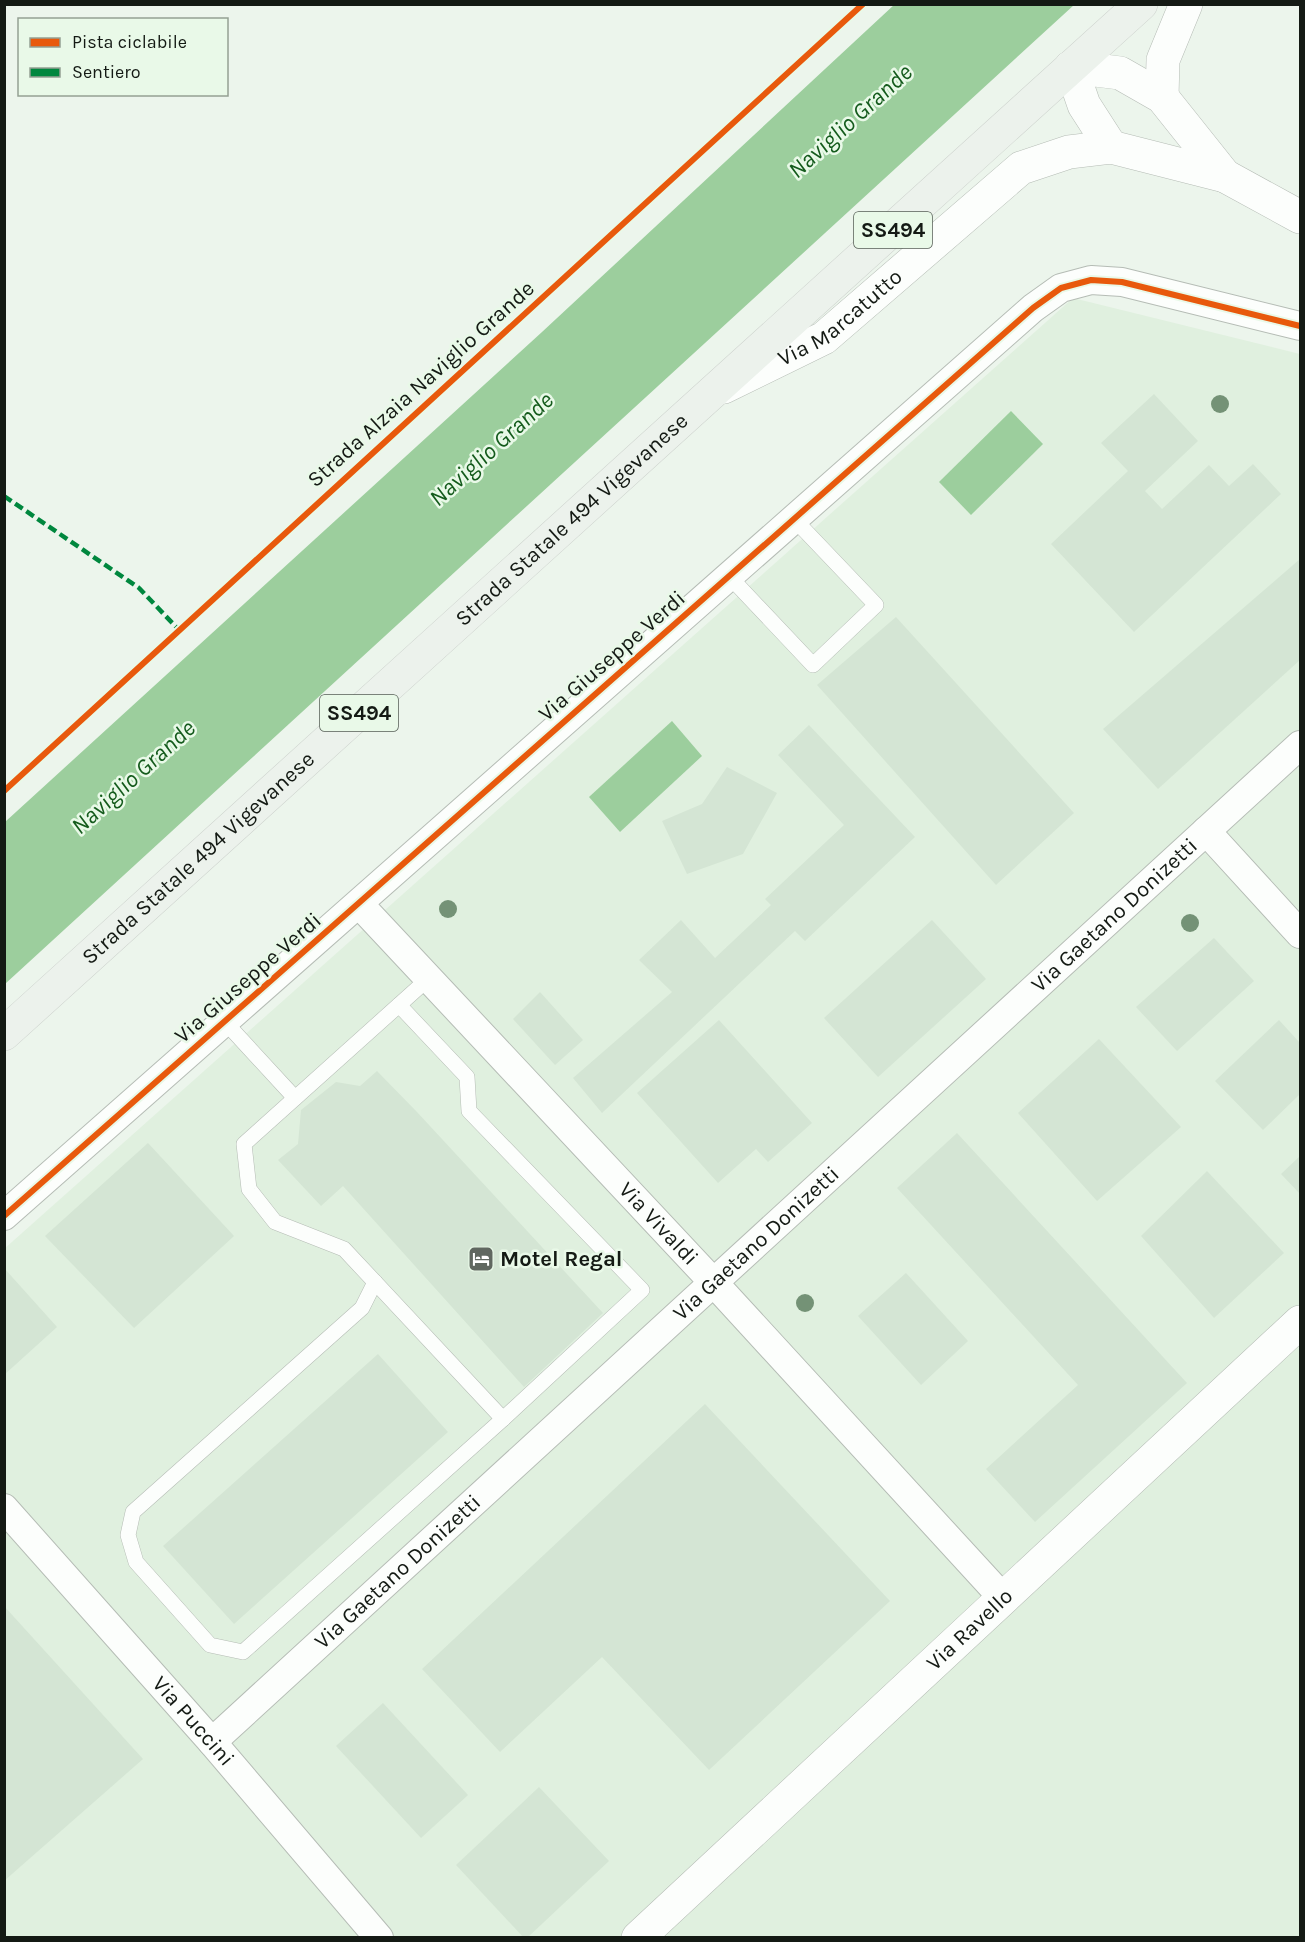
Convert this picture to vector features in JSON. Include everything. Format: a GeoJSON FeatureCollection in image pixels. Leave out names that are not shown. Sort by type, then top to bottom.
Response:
{"type":"FeatureCollection","features":[{"type":"Feature","properties":{"kind":"main road","name":"Strada Statale 494 Vigevanese"},"geometry":{"type":"LineString","coordinates":[[4,1034],[1141,4]]}},
{"type":"Feature","properties":{"kind":"street"},"geometry":{"type":"LineString","coordinates":[[1162,97],[1163,60],[1186,4]]}},
{"type":"Feature","properties":{"kind":"street","name":"Via Marcatutto"},"geometry":{"type":"LineString","coordinates":[[1071,67],[1120,73],[1162,97],[1226,176]]}},
{"type":"Feature","properties":{"kind":"street"},"geometry":{"type":"LineString","coordinates":[[1071,67],[1084,105],[1111,147]]}},
{"type":"Feature","properties":{"kind":"street","name":"Via Marcatutto"},"geometry":{"type":"LineString","coordinates":[[714,392],[824,338],[1021,168],[1069,152],[1111,147],[1226,176],[1300,217]]}},
{"type":"Feature","properties":{"kind":"street","name":"Via Giuseppe Verdi"},"geometry":{"type":"LineString","coordinates":[[4,1216],[1033,308],[1061,288],[1091,280],[1122,282],[1300,326]]}},
{"type":"Feature","properties":{"kind":"street","name":"Via Gaetano Donizetti"},"geometry":{"type":"LineString","coordinates":[[212,1742],[1300,745]]}},
{"type":"Feature","properties":{"kind":"street"},"geometry":{"type":"LineString","coordinates":[[1206,831],[1300,934]]}},
{"type":"Feature","properties":{"kind":"street","name":"Via Vivaldi"},"geometry":{"type":"LineString","coordinates":[[359,904],[714,1283],[1003,1598]]}},
{"type":"Feature","properties":{"kind":"street","name":"Via Ravello"},"geometry":{"type":"LineString","coordinates":[[638,1938],[1300,1322]]}},
{"type":"Feature","properties":{"kind":"street","name":"Via Puccini"},"geometry":{"type":"LineString","coordinates":[[4,1508],[212,1742],[378,1938]]}},
{"type":"Feature","properties":{"kind":"lane"},"geometry":{"type":"LineString","coordinates":[[729,576],[813,665],[876,605],[794,519]]}},
{"type":"Feature","properties":{"kind":"lane"},"geometry":{"type":"LineString","coordinates":[[429,978],[244,1144],[249,1189],[275,1222],[344,1249],[503,1419]]}},
{"type":"Feature","properties":{"kind":"lane"},"geometry":{"type":"LineString","coordinates":[[375,1282],[362,1308],[133,1512],[128,1535],[136,1562],[210,1645],[243,1652],[503,1419],[642,1290],[469,1111],[467,1077],[399,1005]]}},
{"type":"Feature","properties":{"kind":"lane"},"geometry":{"type":"LineString","coordinates":[[225,1022],[295,1098]]}},
{"type":"Feature","properties":{"kind":"shaded area"},"geometry":{"type":"Polygon","coordinates":[[[1073,298],[1300,354],[1300,1937],[5,1937],[4,1249],[1073,298]]]}},
{"type":"Feature","properties":{"kind":"water","name":"Naviglio Grande"},"geometry":{"type":"Polygon","coordinates":[[[895,4],[1074,5],[5,984],[5,822],[542,332],[895,4]]]}},
{"type":"Feature","properties":{"kind":"water"},"geometry":{"type":"Polygon","coordinates":[[[1011,411],[1043,444],[971,515],[939,482],[1011,411]]]}},
{"type":"Feature","properties":{"kind":"water"},"geometry":{"type":"Polygon","coordinates":[[[672,721],[702,756],[620,832],[589,797],[672,721]]]}},
{"type":"Feature","properties":{"kind":"building"},"geometry":{"type":"Polygon","coordinates":[[[1154,394],[1198,441],[1145,491],[1162,509],[1209,465],[1229,486],[1253,464],[1281,494],[1134,632],[1051,544],[1128,471],[1101,443],[1154,394]]]}},
{"type":"Feature","properties":{"kind":"building"},"geometry":{"type":"Polygon","coordinates":[[[1300,559],[1300,660],[1158,789],[1103,729],[1300,559]]]}},
{"type":"Feature","properties":{"kind":"building"},"geometry":{"type":"Polygon","coordinates":[[[896,617],[1074,813],[996,885],[817,685],[896,617]]]}},
{"type":"Feature","properties":{"kind":"building"},"geometry":{"type":"Polygon","coordinates":[[[809,725],[915,837],[805,941],[795,931],[602,1113],[573,1078],[672,992],[639,960],[681,920],[715,958],[771,905],[765,899],[844,825],[778,755],[809,725]]]}},
{"type":"Feature","properties":{"kind":"building"},"geometry":{"type":"Polygon","coordinates":[[[727,767],[777,793],[743,854],[687,874],[662,821],[702,804],[727,767]]]}},
{"type":"Feature","properties":{"kind":"building"},"geometry":{"type":"Polygon","coordinates":[[[932,920],[986,979],[878,1077],[824,1018],[932,920]]]}},
{"type":"Feature","properties":{"kind":"building"},"geometry":{"type":"Polygon","coordinates":[[[1214,938],[1254,981],[1177,1051],[1136,1007],[1214,938]]]}},
{"type":"Feature","properties":{"kind":"building"},"geometry":{"type":"Polygon","coordinates":[[[540,992],[583,1040],[555,1065],[513,1019],[540,992]]]}},
{"type":"Feature","properties":{"kind":"building"},"geometry":{"type":"Polygon","coordinates":[[[719,1020],[812,1123],[768,1162],[756,1149],[718,1183],[637,1093],[719,1020]]]}},
{"type":"Feature","properties":{"kind":"building"},"geometry":{"type":"Polygon","coordinates":[[[1279,1020],[1300,1043],[1300,1094],[1263,1130],[1215,1081],[1279,1020]]]}},
{"type":"Feature","properties":{"kind":"building"},"geometry":{"type":"Polygon","coordinates":[[[1099,1039],[1181,1127],[1097,1201],[1018,1113],[1099,1039]]]}},
{"type":"Feature","properties":{"kind":"building","name":"Motel Regal"},"geometry":{"type":"Polygon","coordinates":[[[377,1071],[603,1313],[524,1387],[343,1186],[321,1206],[278,1160],[298,1144],[301,1110],[336,1082],[360,1086],[377,1071]]]}},
{"type":"Feature","properties":{"kind":"building"},"geometry":{"type":"Polygon","coordinates":[[[957,1133],[1187,1383],[1035,1522],[986,1469],[1078,1385],[897,1188],[957,1133]]]}},
{"type":"Feature","properties":{"kind":"building"},"geometry":{"type":"Polygon","coordinates":[[[148,1143],[234,1236],[134,1328],[45,1236],[148,1143]]]}},
{"type":"Feature","properties":{"kind":"building"},"geometry":{"type":"Polygon","coordinates":[[[1300,1156],[1300,1194],[1281,1174],[1300,1156]]]}},
{"type":"Feature","properties":{"kind":"building"},"geometry":{"type":"Polygon","coordinates":[[[1207,1171],[1284,1253],[1214,1318],[1141,1236],[1207,1171]]]}},
{"type":"Feature","properties":{"kind":"building"},"geometry":{"type":"Polygon","coordinates":[[[4,1268],[57,1327],[4,1375],[4,1268]]]}},
{"type":"Feature","properties":{"kind":"building"},"geometry":{"type":"Polygon","coordinates":[[[906,1273],[968,1341],[921,1385],[858,1316],[906,1273]]]}},
{"type":"Feature","properties":{"kind":"building"},"geometry":{"type":"Polygon","coordinates":[[[378,1354],[448,1432],[234,1624],[163,1546],[378,1354]]]}},
{"type":"Feature","properties":{"kind":"building"},"geometry":{"type":"Polygon","coordinates":[[[705,1404],[890,1601],[709,1770],[602,1657],[500,1752],[422,1669],[705,1404]]]}},
{"type":"Feature","properties":{"kind":"building"},"geometry":{"type":"Polygon","coordinates":[[[4,1606],[143,1759],[4,1881],[4,1606]]]}},
{"type":"Feature","properties":{"kind":"building"},"geometry":{"type":"Polygon","coordinates":[[[383,1703],[468,1795],[421,1838],[336,1746],[383,1703]]]}},
{"type":"Feature","properties":{"kind":"building"},"geometry":{"type":"Polygon","coordinates":[[[539,1787],[609,1861],[527,1938],[524,1938],[456,1865],[539,1787]]]}},
{"type":"Feature","properties":{"kind":"marked path"},"geometry":{"type":"LineString","coordinates":[[4,496],[139,588],[179,630]]}},
{"type":"Feature","properties":{"kind":"cycle path","name":"Strada Alzaia Naviglio Grande"},"geometry":{"type":"LineString","coordinates":[[4,791],[863,4]]}},
{"type":"Feature","properties":{"kind":"cycle path"},"geometry":{"type":"LineString","coordinates":[[4,1216],[1033,308],[1061,288],[1091,280],[1122,282],[1300,326]]}},
{"type":"Feature","properties":{"kind":"place","name":"Motel Regal"},"geometry":{"type":"Point","coordinates":[481,1259]}}]}
